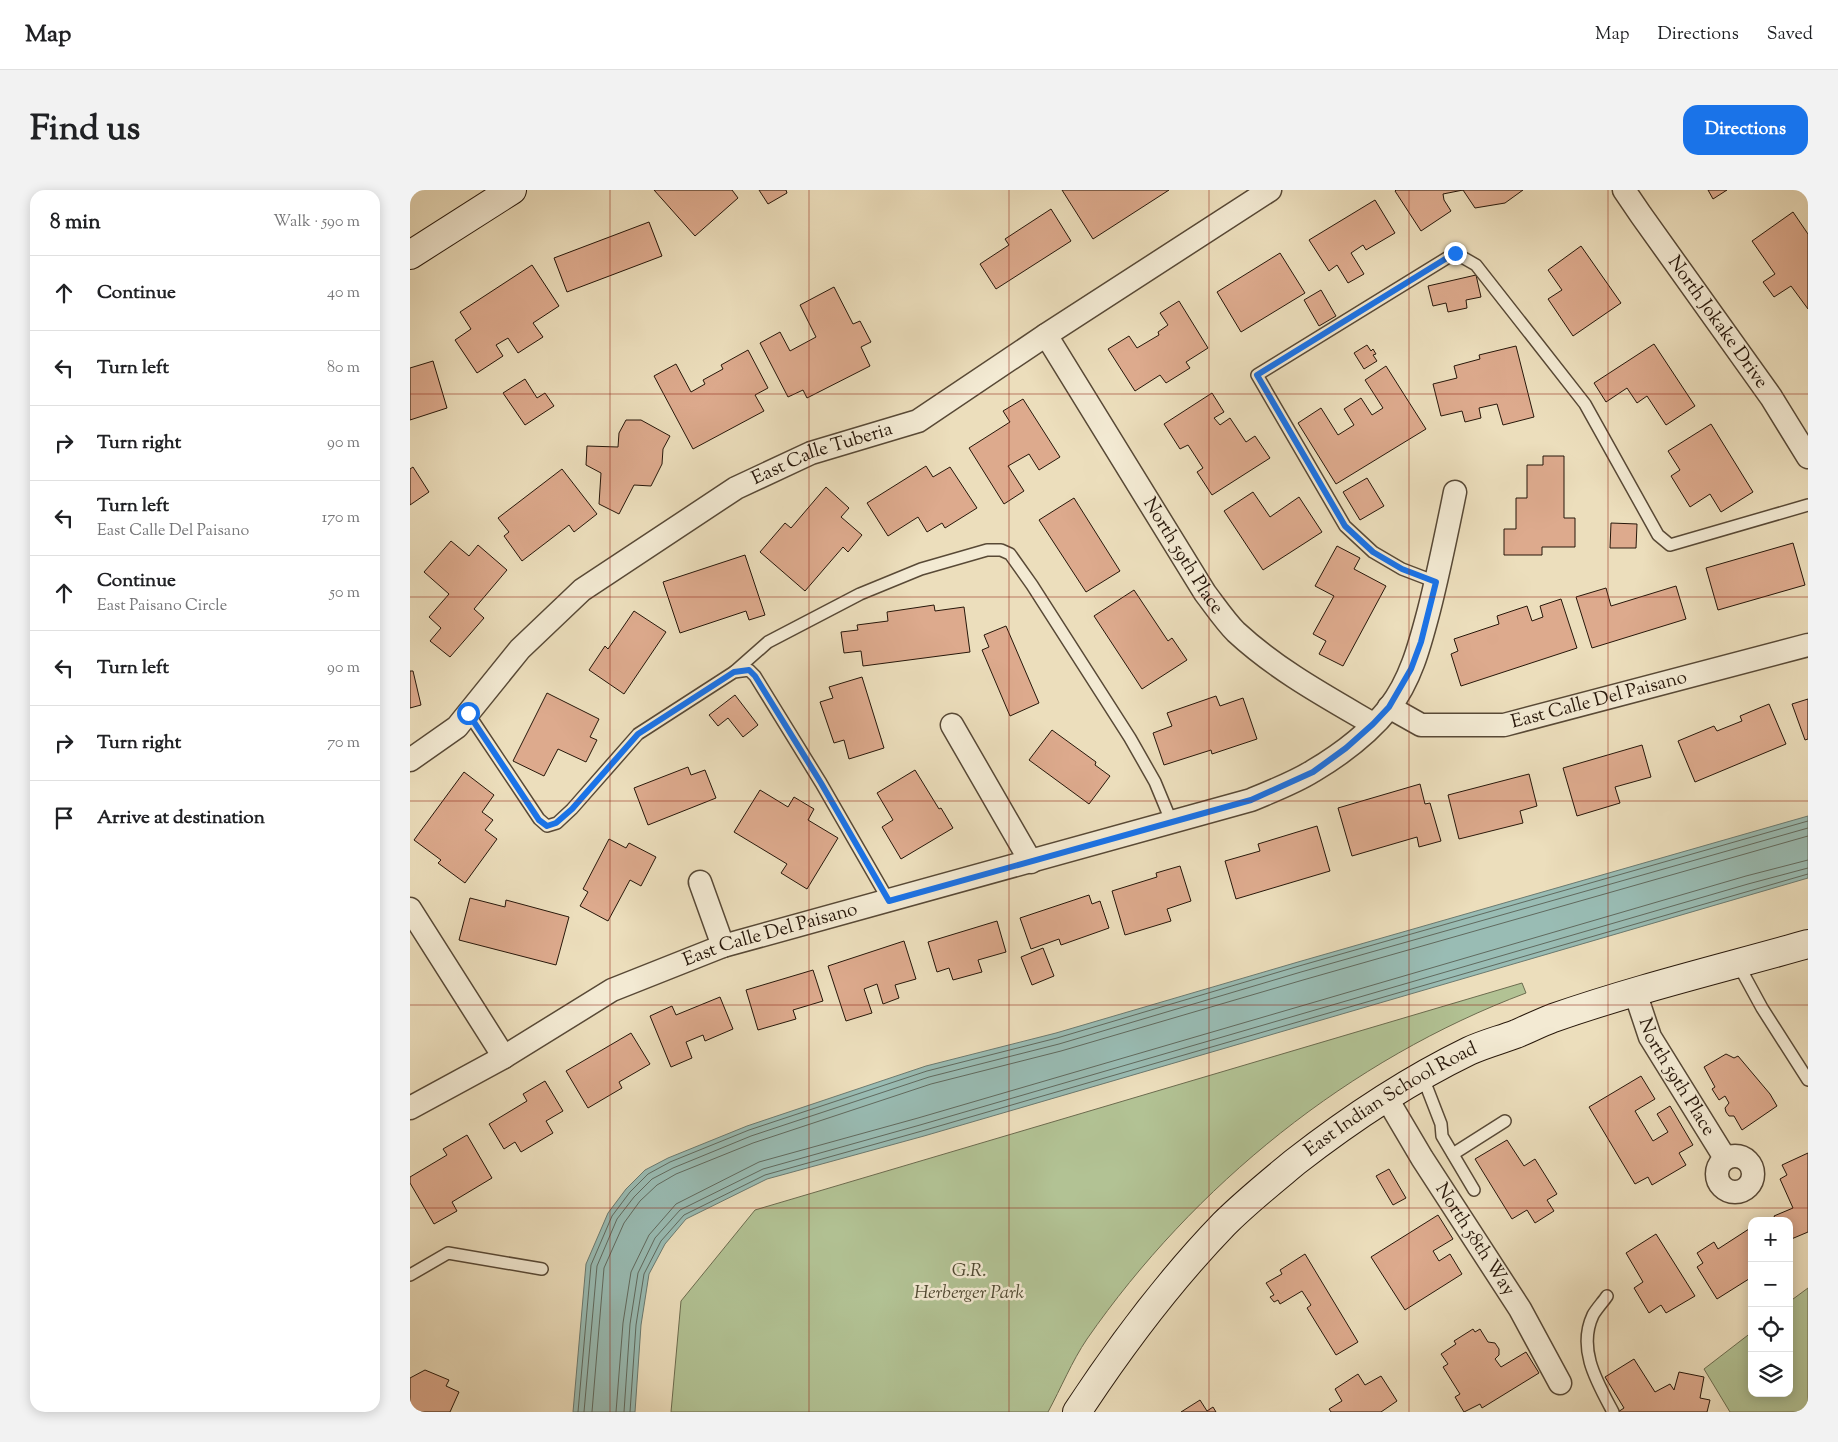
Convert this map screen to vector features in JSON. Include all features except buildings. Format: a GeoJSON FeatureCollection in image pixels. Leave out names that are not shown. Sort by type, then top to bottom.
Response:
{"type":"FeatureCollection","features":[{"type":"Feature","properties":{"kind":"main road"},"geometry":{"type":"LineString","coordinates":[[410,255],[512,190]]}},
{"type":"Feature","properties":{"kind":"main road","name":"East Indian School Road"},"geometry":{"type":"LineString","coordinates":[[1078,1412],[1110,1361],[1152,1306],[1224,1223],[1265,1186],[1307,1153],[1386,1097],[1471,1049],[1514,1035],[1551,1019],[1635,992],[1808,944]]}},
{"type":"Feature","properties":{"kind":"street","name":"East Calle Tuberia"},"geometry":{"type":"LineString","coordinates":[[410,760],[457,727],[520,649],[582,590],[736,488],[811,453],[918,421],[1046,335],[1270,190]]}},
{"type":"Feature","properties":{"kind":"street","name":"North Jokake Drive"},"geometry":{"type":"LineString","coordinates":[[1624,190],[1771,397],[1808,457]]}},
{"type":"Feature","properties":{"kind":"street","name":"North 59th Place"},"geometry":{"type":"LineString","coordinates":[[1046,335],[1205,593],[1235,630],[1265,657],[1306,686],[1373,724]]}},
{"type":"Feature","properties":{"kind":"street","name":"East Calle Del Paisano"},"geometry":{"type":"LineString","coordinates":[[410,1108],[504,1057],[612,990],[723,946],[1251,800],[1313,772],[1346,748],[1373,724],[1389,707],[1411,669],[1421,642],[1436,582],[1455,492]]}},
{"type":"Feature","properties":{"kind":"street","name":"East Calle Del Paisano"},"geometry":{"type":"LineString","coordinates":[[1389,707],[1421,725],[1504,725],[1808,645]]}},
{"type":"Feature","properties":{"kind":"street"},"geometry":{"type":"LineString","coordinates":[[952,725],[1032,862]]}},
{"type":"Feature","properties":{"kind":"street"},"geometry":{"type":"LineString","coordinates":[[700,882],[723,946]]}},
{"type":"Feature","properties":{"kind":"street"},"geometry":{"type":"LineString","coordinates":[[410,909],[504,1057]]}},
{"type":"Feature","properties":{"kind":"street","name":"North 59th Place"},"geometry":{"type":"LineString","coordinates":[[1635,992],[1650,1037],[1725,1158]]}},
{"type":"Feature","properties":{"kind":"street","name":"North 58th Way"},"geometry":{"type":"LineString","coordinates":[[1386,1097],[1422,1158],[1520,1309],[1560,1383]]}},
{"type":"Feature","properties":{"kind":"lane"},"geometry":{"type":"LineString","coordinates":[[1436,582],[1402,569],[1373,552],[1345,526],[1257,375],[1455,253],[1476,265],[1584,404],[1658,535],[1670,545],[1808,505]]}},
{"type":"Feature","properties":{"kind":"lane"},"geometry":{"type":"LineString","coordinates":[[468,713],[539,820],[547,826],[556,823],[572,809],[638,734],[734,672],[768,642],[860,594],[921,569],[987,550],[1001,550],[1010,554],[1032,585],[1130,738],[1155,782],[1172,823]]}},
{"type":"Feature","properties":{"kind":"lane"},"geometry":{"type":"LineString","coordinates":[[734,672],[749,670],[755,676],[821,783],[889,901]]}},
{"type":"Feature","properties":{"kind":"lane"},"geometry":{"type":"LineString","coordinates":[[1738,964],[1762,1008],[1808,1080]]}},
{"type":"Feature","properties":{"kind":"lane"},"geometry":{"type":"LineString","coordinates":[[1422,1075],[1441,1124],[1442,1136],[1474,1190]]}},
{"type":"Feature","properties":{"kind":"lane"},"geometry":{"type":"LineString","coordinates":[[1453,1154],[1505,1120]]}},
{"type":"Feature","properties":{"kind":"lane"},"geometry":{"type":"LineString","coordinates":[[410,1275],[448,1253],[542,1269]]}},
{"type":"Feature","properties":{"kind":"lane"},"geometry":{"type":"LineString","coordinates":[[1607,1296],[1594,1315],[1586,1343],[1590,1363],[1613,1412]]}},
{"type":"Feature","properties":{"kind":"green space","name":"G.R. Herberger Park"},"geometry":{"type":"Polygon","coordinates":[[[1522,983],[1526,993],[1461,1020],[1398,1053],[1338,1091],[1281,1133],[1227,1179],[1176,1229],[1129,1283],[1087,1339],[1071,1365],[1048,1412],[671,1412],[681,1301],[755,1210],[1522,983]]]}},
{"type":"Feature","properties":{"kind":"green space"},"geometry":{"type":"Polygon","coordinates":[[[1808,1288],[1808,1412],[1730,1412],[1704,1369],[1748,1335],[1748,1397],[1793,1397],[1793,1299],[1808,1288]]]}},
{"type":"Feature","properties":{"kind":"water"},"geometry":{"type":"Polygon","coordinates":[[[1808,816],[1808,878],[924,1136],[767,1179],[686,1219],[665,1244],[649,1274],[641,1325],[635,1412],[573,1412],[586,1264],[608,1213],[626,1189],[645,1170],[668,1158],[747,1126],[926,1066],[1056,1033],[1808,816]]]}},
{"type":"Feature","properties":{"kind":"route"},"geometry":{"type":"LineString","coordinates":[[468,713],[539,820],[547,826],[556,823],[572,809],[638,734],[734,672],[749,670],[755,676],[821,783],[889,901],[1251,800],[1313,772],[1346,748],[1389,707],[1411,669],[1421,642],[1436,582],[1402,569],[1373,552],[1345,526],[1330,504],[1257,375],[1455,253]]}}]}
